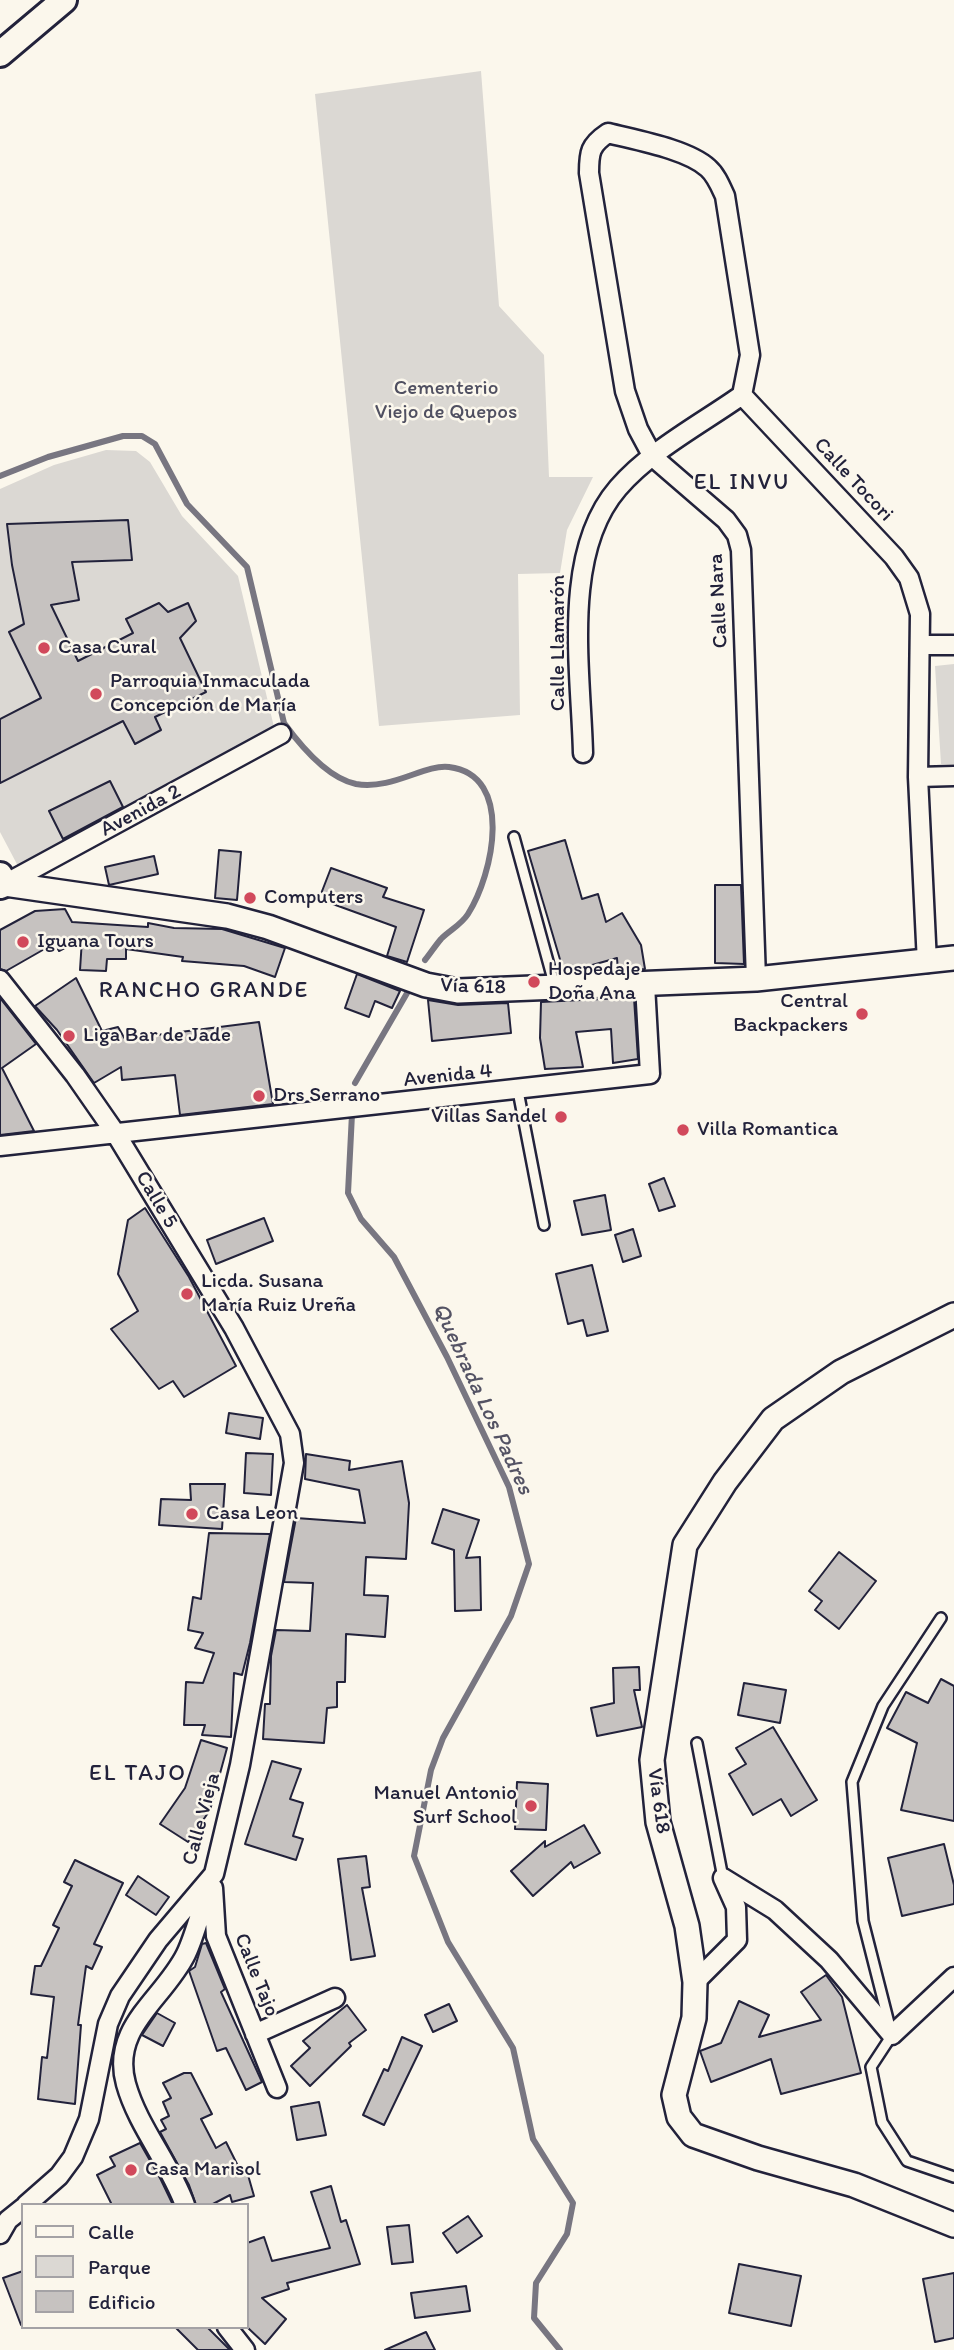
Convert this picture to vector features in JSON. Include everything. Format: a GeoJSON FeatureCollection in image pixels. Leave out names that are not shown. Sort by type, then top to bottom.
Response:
{"type":"FeatureCollection","features":[{"type":"Feature","properties":{"kind":"main road"},"geometry":{"type":"LineString","coordinates":[[0,54],[64,0]]}},
{"type":"Feature","properties":{"kind":"street","name":"Calle Nara"},"geometry":{"type":"LineString","coordinates":[[742,395],[750,355],[725,196],[717,178],[707,166],[691,157],[608,134],[593,143],[589,154],[589,173],[625,391],[638,429],[653,457],[726,520],[737,535],[741,550],[756,979]]}},
{"type":"Feature","properties":{"kind":"street","name":"Calle Llamarón"},"geometry":{"type":"LineString","coordinates":[[583,753],[579,583],[584,552],[596,521],[618,488],[653,457],[742,395]]}},
{"type":"Feature","properties":{"kind":"street","name":"Calle Tocori"},"geometry":{"type":"LineString","coordinates":[[742,395],[894,556],[916,594],[921,645],[918,777],[928,962]]}},
{"type":"Feature","properties":{"kind":"street"},"geometry":{"type":"LineString","coordinates":[[921,645],[954,645]]}},
{"type":"Feature","properties":{"kind":"street","name":"Avenida 2"},"geometry":{"type":"LineString","coordinates":[[2,882],[281,734]]}},
{"type":"Feature","properties":{"kind":"street"},"geometry":{"type":"LineString","coordinates":[[918,777],[954,776]]}},
{"type":"Feature","properties":{"kind":"street","name":"Vía 618"},"geometry":{"type":"LineString","coordinates":[[2,882],[227,916],[268,927],[426,985],[458,990],[756,979],[954,958]]}},
{"type":"Feature","properties":{"kind":"street","name":"Calle 5"},"geometry":{"type":"LineString","coordinates":[[0,980],[75,1075],[116,1134],[234,1328],[290,1434]]}},
{"type":"Feature","properties":{"kind":"street","name":"Avenida 4"},"geometry":{"type":"LineString","coordinates":[[0,1146],[519,1091],[650,1074],[645,985]]}},
{"type":"Feature","properties":{"kind":"street","name":"Vía 618"},"geometry":{"type":"LineString","coordinates":[[954,1315],[841,1372],[773,1419],[725,1482],[685,1545],[652,1760],[658,1822],[687,1926],[695,1982],[694,2018],[674,2095],[679,2117],[693,2135],[758,2158],[854,2185],[954,2225]]}},
{"type":"Feature","properties":{"kind":"street","name":"Calle Vieja"},"geometry":{"type":"LineString","coordinates":[[28,2203],[59,2176],[73,2157],[89,2119],[108,2024],[120,1996],[158,1940],[214,1874],[240,1765],[295,1463],[290,1434]]}},
{"type":"Feature","properties":{"kind":"street"},"geometry":{"type":"LineString","coordinates":[[185,2203],[126,2085],[122,2056],[132,2027],[148,2003],[172,1978],[186,1952],[214,1874]]}},
{"type":"Feature","properties":{"kind":"street","name":"Calle Tajo"},"geometry":{"type":"LineString","coordinates":[[214,1874],[216,1936],[277,2088]]}},
{"type":"Feature","properties":{"kind":"street"},"geometry":{"type":"LineString","coordinates":[[695,1982],[737,1940],[736,1907],[723,1878]]}},
{"type":"Feature","properties":{"kind":"street"},"geometry":{"type":"LineString","coordinates":[[723,1878],[775,1910],[829,1960],[892,2035],[954,1977]]}},
{"type":"Feature","properties":{"kind":"street"},"geometry":{"type":"LineString","coordinates":[[255,2034],[335,1998]]}},
{"type":"Feature","properties":{"kind":"street","name":"Calle Vieja"},"geometry":{"type":"LineString","coordinates":[[0,2234],[8,2220],[21,2209]]}},
{"type":"Feature","properties":{"kind":"street"},"geometry":{"type":"LineString","coordinates":[[229,2329],[246,2350]]}},
{"type":"Feature","properties":{"kind":"lane"},"geometry":{"type":"LineString","coordinates":[[514,837],[555,988]]}},
{"type":"Feature","properties":{"kind":"lane"},"geometry":{"type":"LineString","coordinates":[[519,1091],[544,1225]]}},
{"type":"Feature","properties":{"kind":"lane"},"geometry":{"type":"LineString","coordinates":[[941,1618],[883,1706],[852,1782],[863,1921],[892,2035],[871,2067],[882,2122],[907,2161],[954,2177]]}},
{"type":"Feature","properties":{"kind":"lane"},"geometry":{"type":"LineString","coordinates":[[696,1743],[723,1878]]}},
{"type":"Feature","properties":{"kind":"green space","name":"Cementerio Viejo de Quepos"},"geometry":{"type":"Polygon","coordinates":[[[481,71],[499,306],[544,355],[549,477],[593,477],[567,530],[560,573],[518,574],[520,715],[379,726],[315,94],[481,71]]]}},
{"type":"Feature","properties":{"kind":"green space"},"geometry":{"type":"Polygon","coordinates":[[[106,450],[136,451],[150,462],[182,516],[238,576],[274,727],[19,868],[0,832],[0,783],[123,721],[135,744],[161,730],[116,642],[96,670],[0,719],[0,489],[54,465],[106,450]]]}},
{"type":"Feature","properties":{"kind":"green space"},"geometry":{"type":"Polygon","coordinates":[[[954,664],[954,764],[941,764],[935,666],[954,664]]]}},
{"type":"Feature","properties":{"kind":"building"},"geometry":{"type":"Polygon","coordinates":[[[128,520],[132,560],[72,562],[79,600],[51,605],[78,661],[133,633],[126,619],[159,603],[168,612],[188,603],[196,621],[180,638],[206,692],[155,717],[161,730],[135,744],[123,721],[0,783],[0,719],[41,698],[9,632],[24,624],[7,524],[128,520]]]}},
{"type":"Feature","properties":{"kind":"building"},"geometry":{"type":"Polygon","coordinates":[[[110,781],[123,807],[63,839],[49,811],[110,781]]]}},
{"type":"Feature","properties":{"kind":"building"},"geometry":{"type":"Polygon","coordinates":[[[565,840],[582,899],[598,894],[606,922],[622,913],[641,945],[645,969],[618,971],[617,958],[564,973],[528,851],[565,840]]]}},
{"type":"Feature","properties":{"kind":"building"},"geometry":{"type":"Polygon","coordinates":[[[219,850],[241,852],[237,900],[215,898],[219,850]]]}},
{"type":"Feature","properties":{"kind":"building"},"geometry":{"type":"Polygon","coordinates":[[[154,856],[158,874],[109,885],[105,867],[154,856]]]}},
{"type":"Feature","properties":{"kind":"building"},"geometry":{"type":"Polygon","coordinates":[[[331,868],[387,888],[383,897],[424,910],[407,962],[387,956],[396,927],[319,899],[331,868]]]}},
{"type":"Feature","properties":{"kind":"building"},"geometry":{"type":"Polygon","coordinates":[[[715,885],[741,885],[744,964],[715,963],[715,885]]]}},
{"type":"Feature","properties":{"kind":"building"},"geometry":{"type":"Polygon","coordinates":[[[65,909],[72,922],[148,927],[148,923],[174,928],[222,929],[285,948],[275,977],[244,966],[182,961],[183,957],[126,949],[126,959],[107,959],[106,971],[80,970],[82,939],[59,951],[55,943],[6,971],[0,969],[0,930],[35,911],[65,909]]]}},
{"type":"Feature","properties":{"kind":"building"},"geometry":{"type":"Polygon","coordinates":[[[357,974],[400,991],[392,1008],[375,1001],[369,1017],[345,1008],[357,974]]]}},
{"type":"Feature","properties":{"kind":"building"},"geometry":{"type":"Polygon","coordinates":[[[76,978],[102,1031],[118,1027],[125,1039],[259,1022],[273,1104],[180,1115],[175,1075],[122,1080],[121,1067],[94,1083],[57,1030],[35,1006],[76,978]]]}},
{"type":"Feature","properties":{"kind":"building"},"geometry":{"type":"Polygon","coordinates":[[[0,998],[36,1044],[2,1068],[34,1131],[0,1135],[0,998]]]}},
{"type":"Feature","properties":{"kind":"building"},"geometry":{"type":"Polygon","coordinates":[[[634,998],[638,1059],[613,1063],[611,1029],[576,1032],[583,1067],[545,1069],[540,1038],[541,1002],[634,998]]]}},
{"type":"Feature","properties":{"kind":"building"},"geometry":{"type":"Polygon","coordinates":[[[428,1000],[458,1005],[508,1003],[511,1033],[432,1041],[428,1000]]]}},
{"type":"Feature","properties":{"kind":"building"},"geometry":{"type":"Polygon","coordinates":[[[664,1178],[675,1206],[659,1211],[649,1184],[664,1178]]]}},
{"type":"Feature","properties":{"kind":"building"},"geometry":{"type":"Polygon","coordinates":[[[605,1195],[611,1230],[582,1235],[574,1201],[605,1195]]]}},
{"type":"Feature","properties":{"kind":"building"},"geometry":{"type":"Polygon","coordinates":[[[145,1208],[189,1277],[236,1366],[184,1397],[173,1381],[159,1389],[111,1329],[138,1311],[118,1274],[128,1220],[145,1208]]]}},
{"type":"Feature","properties":{"kind":"building"},"geometry":{"type":"Polygon","coordinates":[[[264,1218],[273,1241],[216,1264],[207,1240],[264,1218]]]}},
{"type":"Feature","properties":{"kind":"building"},"geometry":{"type":"Polygon","coordinates":[[[633,1229],[641,1256],[623,1262],[615,1235],[633,1229]]]}},
{"type":"Feature","properties":{"kind":"building"},"geometry":{"type":"Polygon","coordinates":[[[592,1265],[608,1331],[587,1336],[583,1320],[568,1324],[556,1274],[592,1265]]]}},
{"type":"Feature","properties":{"kind":"building"},"geometry":{"type":"Polygon","coordinates":[[[229,1413],[263,1418],[260,1439],[226,1433],[229,1413]]]}},
{"type":"Feature","properties":{"kind":"building"},"geometry":{"type":"Polygon","coordinates":[[[246,1453],[273,1454],[271,1495],[244,1493],[246,1453]]]}},
{"type":"Feature","properties":{"kind":"building"},"geometry":{"type":"Polygon","coordinates":[[[306,1454],[350,1461],[349,1470],[402,1461],[409,1503],[406,1559],[366,1557],[364,1595],[388,1596],[385,1637],[346,1634],[345,1682],[337,1682],[337,1707],[327,1708],[324,1743],[263,1739],[265,1704],[270,1704],[271,1656],[276,1630],[310,1631],[313,1583],[284,1582],[296,1518],[365,1523],[359,1490],[305,1479],[306,1454]]]}},
{"type":"Feature","properties":{"kind":"building","name":"Casa Leon"},"geometry":{"type":"Polygon","coordinates":[[[190,1484],[225,1484],[222,1529],[159,1525],[161,1499],[191,1500],[190,1484]]]}},
{"type":"Feature","properties":{"kind":"building"},"geometry":{"type":"Polygon","coordinates":[[[443,1509],[479,1520],[466,1558],[480,1557],[481,1610],[455,1611],[454,1550],[432,1543],[443,1509]]]}},
{"type":"Feature","properties":{"kind":"building"},"geometry":{"type":"Polygon","coordinates":[[[209,1533],[270,1534],[242,1675],[234,1673],[231,1737],[202,1735],[205,1725],[184,1725],[186,1682],[203,1683],[214,1653],[195,1648],[203,1633],[188,1630],[193,1597],[201,1599],[209,1533]]]}},
{"type":"Feature","properties":{"kind":"building"},"geometry":{"type":"Polygon","coordinates":[[[839,1552],[876,1581],[839,1629],[815,1610],[822,1601],[809,1591],[839,1552]]]}},
{"type":"Feature","properties":{"kind":"building"},"geometry":{"type":"Polygon","coordinates":[[[639,1667],[640,1690],[634,1690],[642,1727],[597,1736],[591,1708],[614,1703],[613,1668],[639,1667]]]}},
{"type":"Feature","properties":{"kind":"building"},"geometry":{"type":"Polygon","coordinates":[[[941,1679],[954,1686],[954,1821],[901,1810],[917,1743],[887,1728],[906,1692],[928,1703],[941,1679]]]}},
{"type":"Feature","properties":{"kind":"building"},"geometry":{"type":"Polygon","coordinates":[[[744,1683],[786,1690],[780,1723],[738,1715],[744,1683]]]}},
{"type":"Feature","properties":{"kind":"building"},"geometry":{"type":"Polygon","coordinates":[[[773,1727],[817,1800],[791,1816],[781,1799],[753,1815],[729,1774],[746,1764],[736,1748],[773,1727]]]}},
{"type":"Feature","properties":{"kind":"building"},"geometry":{"type":"Polygon","coordinates":[[[201,1740],[227,1748],[210,1810],[188,1842],[160,1824],[185,1788],[201,1740]]]}},
{"type":"Feature","properties":{"kind":"building"},"geometry":{"type":"Polygon","coordinates":[[[272,1761],[301,1769],[290,1799],[303,1803],[293,1836],[303,1839],[296,1860],[245,1844],[272,1761]]]}},
{"type":"Feature","properties":{"kind":"building","name":"Manuel Antonio Surf School"},"geometry":{"type":"Polygon","coordinates":[[[517,1782],[548,1784],[546,1830],[515,1829],[517,1782]]]}},
{"type":"Feature","properties":{"kind":"building"},"geometry":{"type":"Polygon","coordinates":[[[584,1825],[600,1853],[574,1868],[571,1862],[533,1896],[511,1871],[545,1841],[545,1847],[584,1825]]]}},
{"type":"Feature","properties":{"kind":"building"},"geometry":{"type":"Polygon","coordinates":[[[944,1844],[954,1885],[954,1904],[902,1916],[888,1858],[944,1844]]]}},
{"type":"Feature","properties":{"kind":"building"},"geometry":{"type":"Polygon","coordinates":[[[366,1856],[370,1887],[362,1888],[375,1956],[351,1960],[338,1859],[366,1856]]]}},
{"type":"Feature","properties":{"kind":"building"},"geometry":{"type":"Polygon","coordinates":[[[75,1860],[123,1883],[94,1944],[102,1947],[92,1969],[86,1966],[78,2025],[81,2025],[75,2104],[38,2099],[42,2057],[47,2058],[54,1997],[31,1994],[35,1966],[41,1966],[59,1928],[53,1925],[72,1886],[64,1882],[75,1860]]]}},
{"type":"Feature","properties":{"kind":"building"},"geometry":{"type":"Polygon","coordinates":[[[138,1876],[169,1897],[156,1915],[126,1895],[138,1876]]]}},
{"type":"Feature","properties":{"kind":"building"},"geometry":{"type":"Polygon","coordinates":[[[206,1943],[225,1989],[221,1992],[262,2082],[246,2090],[226,2048],[217,2051],[189,1971],[195,1967],[202,1944],[206,1943]]]}},
{"type":"Feature","properties":{"kind":"building"},"geometry":{"type":"Polygon","coordinates":[[[826,1975],[842,1997],[861,2073],[781,2094],[771,2059],[711,2082],[700,2051],[721,2043],[739,2001],[769,2015],[759,2037],[821,2020],[801,1992],[826,1975]]]}},
{"type":"Feature","properties":{"kind":"building"},"geometry":{"type":"Polygon","coordinates":[[[449,2004],[457,2021],[433,2032],[425,2015],[449,2004]]]}},
{"type":"Feature","properties":{"kind":"building"},"geometry":{"type":"Polygon","coordinates":[[[347,2005],[366,2030],[349,2043],[351,2046],[310,2086],[291,2066],[310,2048],[303,2041],[347,2005]]]}},
{"type":"Feature","properties":{"kind":"building"},"geometry":{"type":"Polygon","coordinates":[[[157,2013],[175,2023],[163,2046],[142,2035],[157,2013]]]}},
{"type":"Feature","properties":{"kind":"building"},"geometry":{"type":"Polygon","coordinates":[[[402,2037],[422,2046],[384,2125],[363,2115],[384,2069],[388,2071],[402,2037]]]}},
{"type":"Feature","properties":{"kind":"building"},"geometry":{"type":"Polygon","coordinates":[[[184,2073],[191,2073],[212,2114],[201,2119],[216,2148],[226,2142],[238,2166],[248,2175],[254,2196],[232,2202],[230,2195],[215,2203],[195,2203],[189,2185],[160,2132],[166,2129],[161,2120],[169,2116],[163,2102],[171,2098],[163,2083],[184,2073]]]}},
{"type":"Feature","properties":{"kind":"building"},"geometry":{"type":"Polygon","coordinates":[[[319,2102],[326,2135],[297,2140],[291,2107],[319,2102]]]}},
{"type":"Feature","properties":{"kind":"building"},"geometry":{"type":"Polygon","coordinates":[[[140,2143],[172,2203],[111,2203],[97,2175],[115,2166],[110,2157],[140,2143]]]}},
{"type":"Feature","properties":{"kind":"building"},"geometry":{"type":"Polygon","coordinates":[[[331,2186],[341,2222],[346,2220],[360,2264],[287,2283],[289,2289],[262,2298],[286,2319],[265,2344],[248,2328],[248,2243],[264,2237],[272,2261],[330,2248],[311,2192],[331,2186]]]}},
{"type":"Feature","properties":{"kind":"building"},"geometry":{"type":"Polygon","coordinates":[[[468,2216],[482,2236],[457,2253],[443,2233],[468,2216]]]}},
{"type":"Feature","properties":{"kind":"building"},"geometry":{"type":"Polygon","coordinates":[[[409,2225],[413,2262],[392,2264],[387,2227],[409,2225]]]}},
{"type":"Feature","properties":{"kind":"building"},"geometry":{"type":"Polygon","coordinates":[[[739,2264],[801,2276],[791,2326],[729,2313],[739,2264]]]}},
{"type":"Feature","properties":{"kind":"building"},"geometry":{"type":"Polygon","coordinates":[[[21,2272],[21,2325],[3,2278],[21,2272]]]}},
{"type":"Feature","properties":{"kind":"building"},"geometry":{"type":"Polygon","coordinates":[[[954,2273],[954,2338],[935,2342],[923,2279],[954,2273]]]}},
{"type":"Feature","properties":{"kind":"building"},"geometry":{"type":"Polygon","coordinates":[[[466,2286],[470,2311],[415,2318],[411,2293],[466,2286]]]}},
{"type":"Feature","properties":{"kind":"building"},"geometry":{"type":"Polygon","coordinates":[[[177,2329],[209,2329],[230,2350],[198,2350],[177,2329]]]}},
{"type":"Feature","properties":{"kind":"building"},"geometry":{"type":"Polygon","coordinates":[[[426,2332],[435,2350],[385,2350],[426,2332]]]}},
{"type":"Feature","properties":{"kind":"waterway","name":"Quebrada Los Padres"},"geometry":{"type":"LineString","coordinates":[[0,476],[48,457],[123,436],[142,436],[155,444],[187,504],[247,567],[284,723],[306,750],[335,775],[356,784],[383,783],[429,769],[449,767],[470,774],[483,788],[491,807],[493,829],[485,876],[468,914],[441,939],[425,960]]}},
{"type":"Feature","properties":{"kind":"waterway","name":"Quebrada Los Padres"},"geometry":{"type":"LineString","coordinates":[[355,1083],[410,988]]}},
{"type":"Feature","properties":{"kind":"waterway","name":"Quebrada Los Padres"},"geometry":{"type":"LineString","coordinates":[[352,1114],[348,1193],[361,1219],[394,1257],[447,1357],[509,1487],[529,1564],[511,1616],[443,1738],[431,1770],[414,1856],[448,1942],[513,2048],[533,2139],[573,2203],[567,2234],[536,2283],[534,2318],[560,2350]]}},
{"type":"Feature","properties":{"kind":"place","name":"Casa Cural"},"geometry":{"type":"Point","coordinates":[44,648]}},
{"type":"Feature","properties":{"kind":"place","name":"Parroquia Inmaculada Concepción de María"},"geometry":{"type":"Point","coordinates":[96,694]}},
{"type":"Feature","properties":{"kind":"place","name":"Computers"},"geometry":{"type":"Point","coordinates":[250,898]}},
{"type":"Feature","properties":{"kind":"place","name":"Iguana Tours"},"geometry":{"type":"Point","coordinates":[23,942]}},
{"type":"Feature","properties":{"kind":"place","name":"Hospedaje Doña Ana"},"geometry":{"type":"Point","coordinates":[534,982]}},
{"type":"Feature","properties":{"kind":"place","name":"Central Backpackers"},"geometry":{"type":"Point","coordinates":[862,1014]}},
{"type":"Feature","properties":{"kind":"place","name":"Liga Bar de Jade"},"geometry":{"type":"Point","coordinates":[69,1036]}},
{"type":"Feature","properties":{"kind":"place","name":"Drs Serrano"},"geometry":{"type":"Point","coordinates":[259,1096]}},
{"type":"Feature","properties":{"kind":"place","name":"Villas Sandel"},"geometry":{"type":"Point","coordinates":[561,1117]}},
{"type":"Feature","properties":{"kind":"place","name":"Villa Romantica"},"geometry":{"type":"Point","coordinates":[683,1130]}},
{"type":"Feature","properties":{"kind":"place","name":"Licda. Susana María Ruiz Ureña"},"geometry":{"type":"Point","coordinates":[187,1294]}},
{"type":"Feature","properties":{"kind":"place","name":"Casa Leon"},"geometry":{"type":"Point","coordinates":[192,1514]}},
{"type":"Feature","properties":{"kind":"place","name":"Manuel Antonio Surf School"},"geometry":{"type":"Point","coordinates":[531,1806]}},
{"type":"Feature","properties":{"kind":"place","name":"Casa Marisol"},"geometry":{"type":"Point","coordinates":[131,2170]}},
{"type":"Feature","properties":{"kind":"district","name":"EL INVU"},"geometry":{"type":"Point","coordinates":[742,483]}},
{"type":"Feature","properties":{"kind":"district","name":"RANCHO GRANDE"},"geometry":{"type":"Point","coordinates":[204,991]}},
{"type":"Feature","properties":{"kind":"district","name":"EL TAJO"},"geometry":{"type":"Point","coordinates":[138,1774]}}]}
